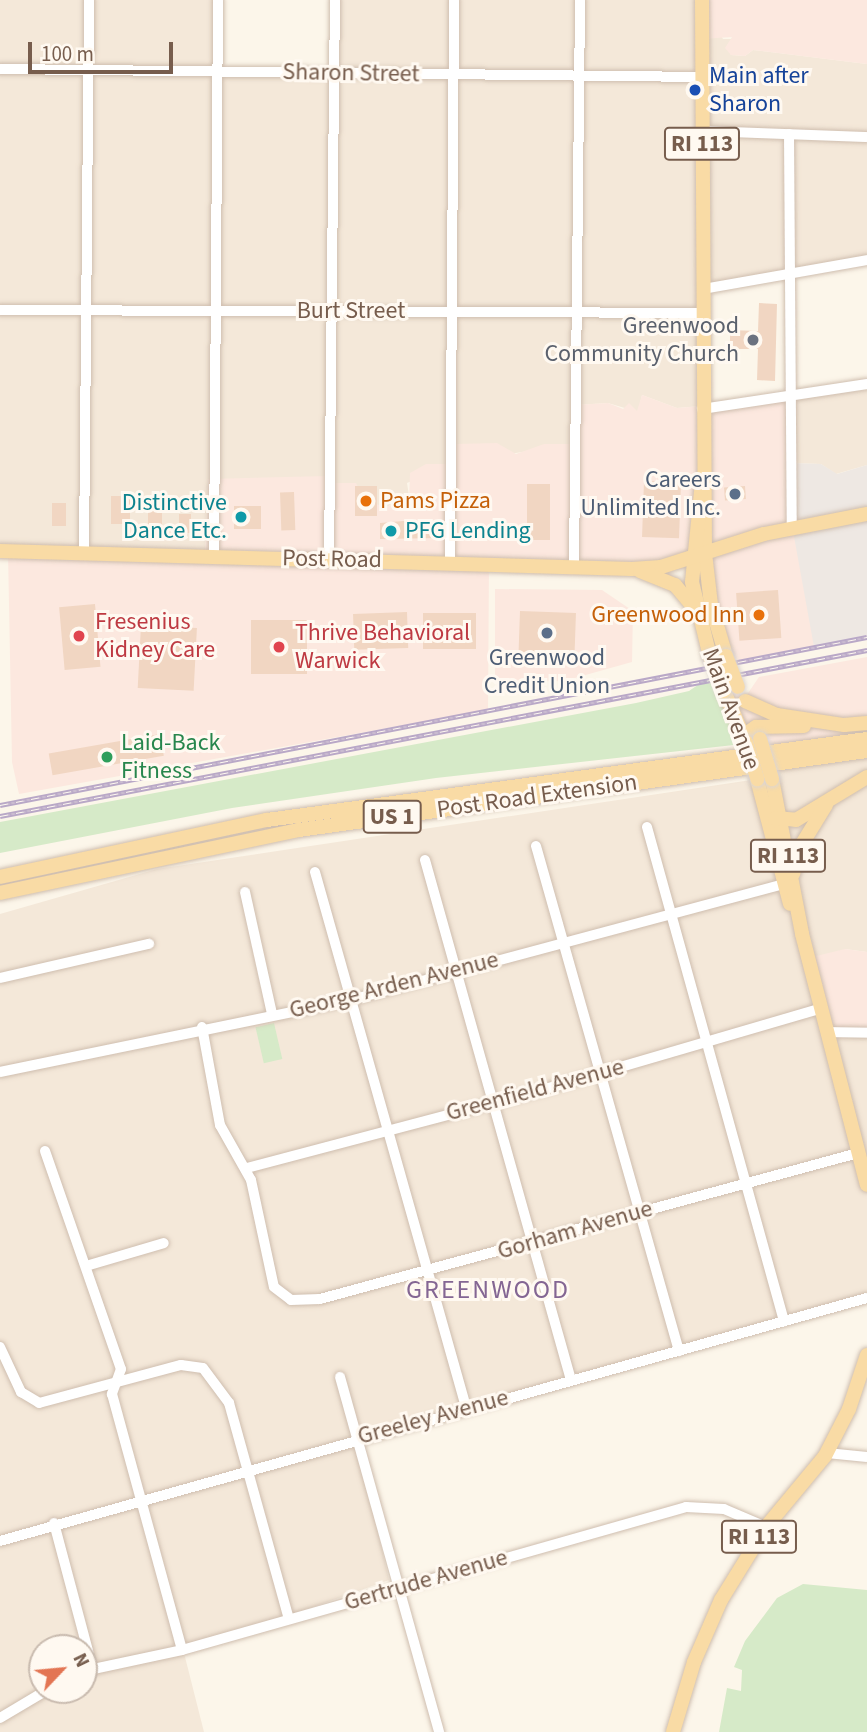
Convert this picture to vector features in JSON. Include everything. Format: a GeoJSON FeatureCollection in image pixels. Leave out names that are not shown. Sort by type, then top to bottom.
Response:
{"type":"FeatureCollection","features":[{"type":"Feature","properties":{"kind":"main road","name":"Main Avenue"},"geometry":{"type":"LineString","coordinates":[[702,0],[702,481],[697,613],[710,657],[736,693],[751,736]]}},
{"type":"Feature","properties":{"kind":"main road","name":"Post Road"},"geometry":{"type":"LineString","coordinates":[[0,551],[632,569],[699,555],[792,527],[867,514]]}},
{"type":"Feature","properties":{"kind":"main road","name":"Main Avenue"},"geometry":{"type":"LineString","coordinates":[[699,555],[736,693],[781,820],[788,879]]}},
{"type":"Feature","properties":{"kind":"main road"},"geometry":{"type":"LineString","coordinates":[[632,569],[674,585],[697,613]]}},
{"type":"Feature","properties":{"kind":"main road"},"geometry":{"type":"LineString","coordinates":[[736,693],[766,713],[844,725]]}},
{"type":"Feature","properties":{"kind":"main road"},"geometry":{"type":"LineString","coordinates":[[751,736],[867,723]]}},
{"type":"Feature","properties":{"kind":"main road","name":"US 1"},"geometry":{"type":"LineString","coordinates":[[784,757],[867,739]]}},
{"type":"Feature","properties":{"kind":"main road","name":"US 1"},"geometry":{"type":"LineString","coordinates":[[784,757],[867,751]]}},
{"type":"Feature","properties":{"kind":"main road","name":"Post Road Extension"},"geometry":{"type":"LineString","coordinates":[[0,877],[267,820],[784,757]]}},
{"type":"Feature","properties":{"kind":"main road","name":"Post Road Extension"},"geometry":{"type":"LineString","coordinates":[[0,892],[299,830],[784,757]]}},
{"type":"Feature","properties":{"kind":"main road"},"geometry":{"type":"LineString","coordinates":[[764,803],[781,820],[796,820],[827,805],[867,777]]}},
{"type":"Feature","properties":{"kind":"main road","name":"Main Avenue"},"geometry":{"type":"LineString","coordinates":[[765,779],[764,803],[788,879],[860,1147],[867,1185]]}},
{"type":"Feature","properties":{"kind":"main road"},"geometry":{"type":"LineString","coordinates":[[788,879],[802,844],[827,805]]}},
{"type":"Feature","properties":{"kind":"main road","name":"RI 113"},"geometry":{"type":"LineString","coordinates":[[673,1732],[704,1637],[766,1527],[827,1452],[866,1363]]}},
{"type":"Feature","properties":{"kind":"street"},"geometry":{"type":"LineString","coordinates":[[84,553],[89,0]]}},
{"type":"Feature","properties":{"kind":"street"},"geometry":{"type":"LineString","coordinates":[[214,556],[218,0]]}},
{"type":"Feature","properties":{"kind":"street"},"geometry":{"type":"LineString","coordinates":[[329,559],[334,0]]}},
{"type":"Feature","properties":{"kind":"street"},"geometry":{"type":"LineString","coordinates":[[450,562],[454,0]]}},
{"type":"Feature","properties":{"kind":"street"},"geometry":{"type":"LineString","coordinates":[[574,566],[580,0]]}},
{"type":"Feature","properties":{"kind":"street","name":"Sharon Street"},"geometry":{"type":"LineString","coordinates":[[0,69],[702,77]]}},
{"type":"Feature","properties":{"kind":"street"},"geometry":{"type":"LineString","coordinates":[[702,131],[867,137]]}},
{"type":"Feature","properties":{"kind":"street"},"geometry":{"type":"LineString","coordinates":[[789,134],[792,527]]}},
{"type":"Feature","properties":{"kind":"street"},"geometry":{"type":"LineString","coordinates":[[703,289],[867,260]]}},
{"type":"Feature","properties":{"kind":"street","name":"Burt Street"},"geometry":{"type":"LineString","coordinates":[[0,310],[703,313]]}},
{"type":"Feature","properties":{"kind":"street"},"geometry":{"type":"LineString","coordinates":[[702,409],[790,399],[867,384]]}},
{"type":"Feature","properties":{"kind":"street"},"geometry":{"type":"LineString","coordinates":[[647,827],[709,1040],[784,1321]]}},
{"type":"Feature","properties":{"kind":"street"},"geometry":{"type":"LineString","coordinates":[[536,846],[679,1351]]}},
{"type":"Feature","properties":{"kind":"street"},"geometry":{"type":"LineString","coordinates":[[425,860],[571,1380]]}},
{"type":"Feature","properties":{"kind":"street"},"geometry":{"type":"LineString","coordinates":[[315,872],[384,1131],[466,1408]]}},
{"type":"Feature","properties":{"kind":"street","name":"George Arden Avenue"},"geometry":{"type":"LineString","coordinates":[[0,1072],[202,1027],[351,1000],[788,879]]}},
{"type":"Feature","properties":{"kind":"street"},"geometry":{"type":"LineString","coordinates":[[245,892],[272,1014]]}},
{"type":"Feature","properties":{"kind":"street"},"geometry":{"type":"LineString","coordinates":[[0,978],[149,944]]}},
{"type":"Feature","properties":{"kind":"street","name":"Greenfield Avenue"},"geometry":{"type":"LineString","coordinates":[[247,1168],[602,1072],[822,1008]]}},
{"type":"Feature","properties":{"kind":"street","name":"Gorham Avenue"},"geometry":{"type":"LineString","coordinates":[[202,1027],[220,1125],[247,1168],[269,1272],[282,1296],[300,1302],[424,1272],[860,1147]]}},
{"type":"Feature","properties":{"kind":"street"},"geometry":{"type":"LineString","coordinates":[[828,1032],[867,1033]]}},
{"type":"Feature","properties":{"kind":"street"},"geometry":{"type":"LineString","coordinates":[[45,1151],[121,1369],[112,1394],[182,1650]]}},
{"type":"Feature","properties":{"kind":"street"},"geometry":{"type":"LineString","coordinates":[[86,1266],[164,1243]]}},
{"type":"Feature","properties":{"kind":"street","name":"Greeley Avenue"},"geometry":{"type":"LineString","coordinates":[[0,1541],[54,1523],[867,1298]]}},
{"type":"Feature","properties":{"kind":"street"},"geometry":{"type":"LineString","coordinates":[[0,1347],[21,1392],[39,1403],[181,1365],[203,1368],[229,1403],[289,1619]]}},
{"type":"Feature","properties":{"kind":"street"},"geometry":{"type":"LineString","coordinates":[[340,1377],[396,1588],[439,1732]]}},
{"type":"Feature","properties":{"kind":"street"},"geometry":{"type":"LineString","coordinates":[[827,1452],[867,1457]]}},
{"type":"Feature","properties":{"kind":"street","name":"Gertrude Avenue"},"geometry":{"type":"LineString","coordinates":[[98,1668],[182,1650],[686,1507],[724,1509],[766,1527]]}},
{"type":"Feature","properties":{"kind":"street"},"geometry":{"type":"LineString","coordinates":[[54,1523],[80,1634]]}},
{"type":"Feature","properties":{"kind":"street"},"geometry":{"type":"LineString","coordinates":[[0,1718],[28,1701]]}},
{"type":"Feature","properties":{"kind":"shaded area"},"geometry":{"type":"Polygon","coordinates":[[[0,0],[215,0],[213,71],[335,74],[336,0],[700,0],[723,39],[735,39],[727,45],[731,55],[745,56],[753,50],[867,64],[867,263],[704,289],[701,406],[677,408],[642,395],[638,412],[608,403],[576,405],[572,444],[453,463],[407,483],[410,502],[404,497],[385,508],[208,479],[205,553],[0,552],[0,0]]]}},
{"type":"Feature","properties":{"kind":"shaded area"},"geometry":{"type":"Polygon","coordinates":[[[700,0],[867,0],[867,64],[753,50],[745,56],[731,55],[725,48],[732,37],[701,39],[700,0]]]}},
{"type":"Feature","properties":{"kind":"shaded area"},"geometry":{"type":"Polygon","coordinates":[[[867,390],[867,465],[836,474],[821,464],[793,463],[791,399],[867,390]]]}},
{"type":"Feature","properties":{"kind":"shaded area"},"geometry":{"type":"Polygon","coordinates":[[[642,395],[677,408],[789,399],[814,647],[743,661],[725,674],[702,629],[686,568],[639,575],[489,562],[488,710],[19,794],[12,762],[8,552],[205,553],[208,479],[329,476],[333,483],[356,483],[364,498],[385,508],[405,497],[409,501],[410,473],[426,464],[451,464],[455,444],[497,443],[516,454],[544,444],[572,444],[575,405],[608,403],[623,409],[629,403],[637,411],[642,395]]]}},
{"type":"Feature","properties":{"kind":"shaded area"},"geometry":{"type":"Polygon","coordinates":[[[793,463],[821,464],[837,474],[867,465],[867,638],[814,647],[793,531],[793,463]]]}},
{"type":"Feature","properties":{"kind":"shaded area"},"geometry":{"type":"Polygon","coordinates":[[[495,589],[602,590],[633,611],[632,662],[564,681],[495,682],[495,589]]]}},
{"type":"Feature","properties":{"kind":"shaded area"},"geometry":{"type":"Polygon","coordinates":[[[867,657],[867,751],[749,762],[722,692],[735,689],[744,699],[759,677],[867,657]]]}},
{"type":"Feature","properties":{"kind":"shaded area"},"geometry":{"type":"Polygon","coordinates":[[[867,751],[867,952],[845,949],[867,1032],[867,1298],[357,1442],[389,1580],[184,1653],[204,1732],[0,1732],[0,914],[157,869],[751,780],[751,769],[867,751]]]}},
{"type":"Feature","properties":{"kind":"shaded area"},"geometry":{"type":"Polygon","coordinates":[[[845,949],[867,952],[867,1032],[825,1029],[804,959],[845,949]]]}},
{"type":"Feature","properties":{"kind":"green space"},"geometry":{"type":"Polygon","coordinates":[[[708,678],[721,692],[743,744],[436,778],[232,808],[0,853],[0,822],[636,703],[689,691],[708,678]]]}},
{"type":"Feature","properties":{"kind":"green space"},"geometry":{"type":"Polygon","coordinates":[[[274,1023],[282,1059],[264,1063],[255,1027],[274,1023]]]}},
{"type":"Feature","properties":{"kind":"green space"},"geometry":{"type":"Polygon","coordinates":[[[803,1584],[867,1590],[867,1732],[719,1732],[727,1688],[741,1691],[742,1670],[734,1667],[745,1641],[777,1598],[803,1584]]]}},
{"type":"Feature","properties":{"kind":"building","name":"Greenwood Community Church"},"geometry":{"type":"Polygon","coordinates":[[[759,303],[777,304],[775,381],[757,380],[758,349],[730,349],[730,330],[758,331],[759,303]]]}},
{"type":"Feature","properties":{"kind":"building"},"geometry":{"type":"Polygon","coordinates":[[[644,481],[681,482],[679,538],[642,537],[644,481]]]}},
{"type":"Feature","properties":{"kind":"building"},"geometry":{"type":"Polygon","coordinates":[[[527,484],[550,484],[550,540],[527,540],[527,484]]]}},
{"type":"Feature","properties":{"kind":"building","name":"Pams Pizza"},"geometry":{"type":"Polygon","coordinates":[[[355,486],[377,486],[377,516],[355,516],[355,486]]]}},
{"type":"Feature","properties":{"kind":"building","name":"Careers Unlimited Inc."},"geometry":{"type":"Polygon","coordinates":[[[745,486],[746,499],[725,500],[724,487],[745,486]]]}},
{"type":"Feature","properties":{"kind":"building"},"geometry":{"type":"Polygon","coordinates":[[[280,492],[294,492],[295,530],[281,530],[280,492]]]}},
{"type":"Feature","properties":{"kind":"building"},"geometry":{"type":"Polygon","coordinates":[[[111,496],[130,496],[130,524],[111,524],[111,496]]]}},
{"type":"Feature","properties":{"kind":"building"},"geometry":{"type":"Polygon","coordinates":[[[52,503],[66,503],[66,526],[52,526],[52,503]]]}},
{"type":"Feature","properties":{"kind":"building"},"geometry":{"type":"Polygon","coordinates":[[[234,506],[261,506],[261,529],[234,529],[234,506]]]}},
{"type":"Feature","properties":{"kind":"building"},"geometry":{"type":"Polygon","coordinates":[[[148,511],[162,511],[162,527],[148,527],[148,511]]]}},
{"type":"Feature","properties":{"kind":"building"},"geometry":{"type":"Polygon","coordinates":[[[179,514],[191,514],[191,533],[179,533],[179,514]]]}},
{"type":"Feature","properties":{"kind":"building"},"geometry":{"type":"Polygon","coordinates":[[[442,521],[441,538],[380,539],[380,523],[442,521]]]}},
{"type":"Feature","properties":{"kind":"building","name":"Greenwood Inn"},"geometry":{"type":"Polygon","coordinates":[[[778,590],[781,638],[739,641],[736,593],[778,590]]]}},
{"type":"Feature","properties":{"kind":"building","name":"Fresenius Kidney Care"},"geometry":{"type":"Polygon","coordinates":[[[95,604],[100,667],[65,670],[59,607],[95,604]]]}},
{"type":"Feature","properties":{"kind":"building","name":"Greenwood Credit Union"},"geometry":{"type":"Polygon","coordinates":[[[520,611],[576,613],[574,656],[518,654],[520,611]]]}},
{"type":"Feature","properties":{"kind":"building"},"geometry":{"type":"Polygon","coordinates":[[[407,612],[408,648],[354,650],[353,614],[407,612]]]}},
{"type":"Feature","properties":{"kind":"building"},"geometry":{"type":"Polygon","coordinates":[[[423,613],[476,613],[476,649],[423,649],[423,613]]]}},
{"type":"Feature","properties":{"kind":"building","name":"Thrive Behavioral Warwick"},"geometry":{"type":"Polygon","coordinates":[[[251,620],[307,620],[307,674],[251,674],[251,620]]]}},
{"type":"Feature","properties":{"kind":"building"},"geometry":{"type":"Polygon","coordinates":[[[141,625],[197,628],[194,691],[138,688],[141,625]]]}},
{"type":"Feature","properties":{"kind":"building","name":"Laid-Back Fitness"},"geometry":{"type":"Polygon","coordinates":[[[160,734],[164,756],[53,775],[49,754],[160,734]]]}},
{"type":"Feature","properties":{"kind":"railway"},"geometry":{"type":"LineString","coordinates":[[0,805],[867,637]]}},
{"type":"Feature","properties":{"kind":"railway"},"geometry":{"type":"LineString","coordinates":[[0,816],[867,650]]}},
{"type":"Feature","properties":{"kind":"place","name":"Main after Sharon"},"geometry":{"type":"Point","coordinates":[695,90]}},
{"type":"Feature","properties":{"kind":"place","name":"Greenwood Community Church"},"geometry":{"type":"Point","coordinates":[753,340]}},
{"type":"Feature","properties":{"kind":"place","name":"Careers Unlimited Inc."},"geometry":{"type":"Point","coordinates":[735,494]}},
{"type":"Feature","properties":{"kind":"place","name":"Pams Pizza"},"geometry":{"type":"Point","coordinates":[366,501]}},
{"type":"Feature","properties":{"kind":"place","name":"Distinctive Dance Etc."},"geometry":{"type":"Point","coordinates":[241,517]}},
{"type":"Feature","properties":{"kind":"place","name":"PFG Lending"},"geometry":{"type":"Point","coordinates":[391,531]}},
{"type":"Feature","properties":{"kind":"place","name":"Greenwood Inn"},"geometry":{"type":"Point","coordinates":[759,615]}},
{"type":"Feature","properties":{"kind":"place","name":"Greenwood Credit Union"},"geometry":{"type":"Point","coordinates":[547,633]}},
{"type":"Feature","properties":{"kind":"place","name":"Fresenius Kidney Care"},"geometry":{"type":"Point","coordinates":[79,636]}},
{"type":"Feature","properties":{"kind":"place","name":"Thrive Behavioral Warwick"},"geometry":{"type":"Point","coordinates":[279,647]}},
{"type":"Feature","properties":{"kind":"place","name":"Laid-Back Fitness"},"geometry":{"type":"Point","coordinates":[107,757]}},
{"type":"Feature","properties":{"kind":"district","name":"GREENWOOD"},"geometry":{"type":"Point","coordinates":[488,1290]}}]}
